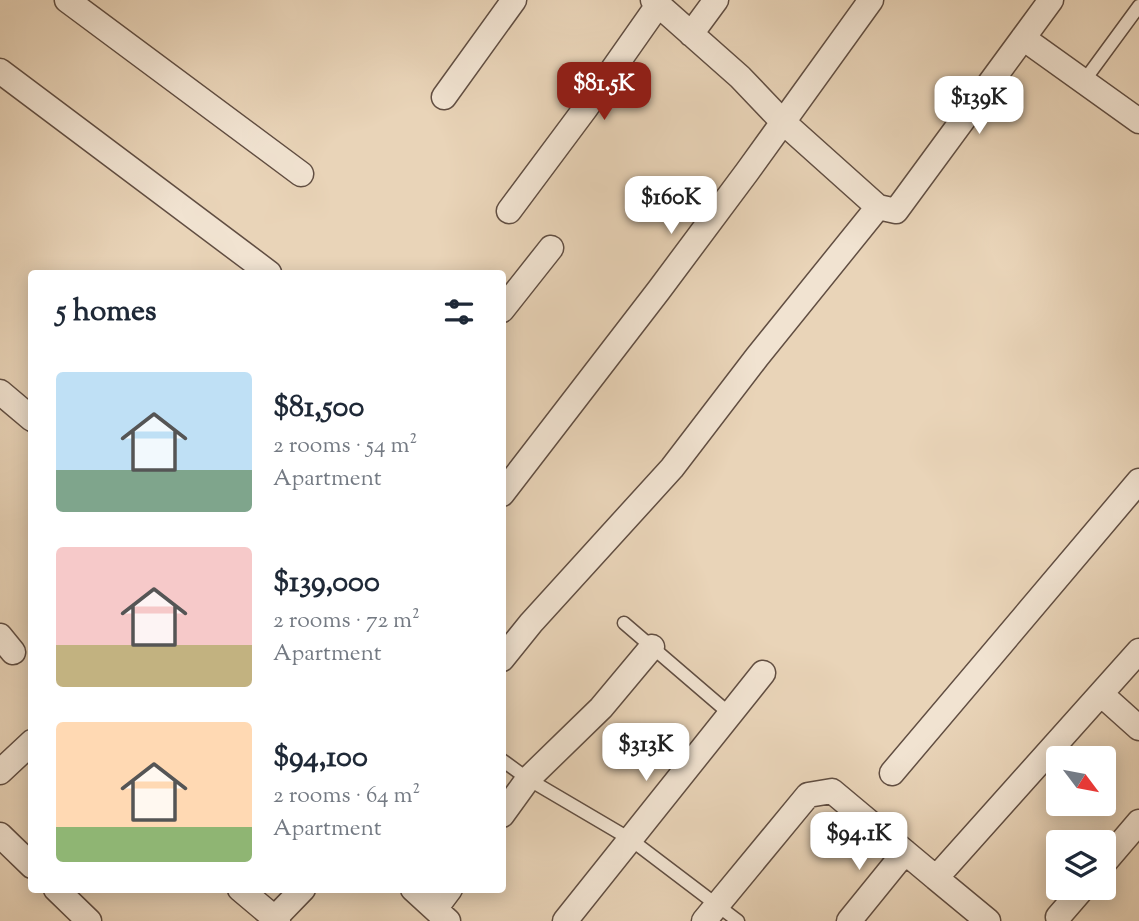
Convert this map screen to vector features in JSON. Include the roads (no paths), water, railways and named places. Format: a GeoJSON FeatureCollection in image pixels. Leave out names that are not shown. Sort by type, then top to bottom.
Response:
{"type":"FeatureCollection","features":[{"type":"Feature","properties":{"kind":"street"},"geometry":{"type":"LineString","coordinates":[[67,0],[301,173]]}},
{"type":"Feature","properties":{"kind":"street"},"geometry":{"type":"LineString","coordinates":[[444,97],[514,0]]}},
{"type":"Feature","properties":{"kind":"street"},"geometry":{"type":"LineString","coordinates":[[691,34],[716,0]]}},
{"type":"Feature","properties":{"kind":"street"},"geometry":{"type":"LineString","coordinates":[[506,489],[659,290],[871,0]]}},
{"type":"Feature","properties":{"kind":"street"},"geometry":{"type":"LineString","coordinates":[[509,211],[585,109],[655,2],[740,77],[782,121],[878,207],[896,211],[1023,38],[1040,4]]}},
{"type":"Feature","properties":{"kind":"street"},"geometry":{"type":"LineString","coordinates":[[1023,38],[1139,121]]}},
{"type":"Feature","properties":{"kind":"street"},"geometry":{"type":"LineString","coordinates":[[0,71],[265,270]]}},
{"type":"Feature","properties":{"kind":"street"},"geometry":{"type":"LineString","coordinates":[[506,654],[672,468],[878,207]]}},
{"type":"Feature","properties":{"kind":"street"},"geometry":{"type":"LineString","coordinates":[[506,305],[551,248]]}},
{"type":"Feature","properties":{"kind":"street"},"geometry":{"type":"LineString","coordinates":[[0,392],[28,416]]}},
{"type":"Feature","properties":{"kind":"street"},"geometry":{"type":"LineString","coordinates":[[892,773],[1139,481]]}},
{"type":"Feature","properties":{"kind":"street"},"geometry":{"type":"LineString","coordinates":[[506,809],[528,779],[601,708],[652,648]]}},
{"type":"Feature","properties":{"kind":"street"},"geometry":{"type":"LineString","coordinates":[[936,878],[1139,651]]}},
{"type":"Feature","properties":{"kind":"street"},"geometry":{"type":"LineString","coordinates":[[565,921],[763,673]]}},
{"type":"Feature","properties":{"kind":"street"},"geometry":{"type":"LineString","coordinates":[[1101,694],[1139,728]]}},
{"type":"Feature","properties":{"kind":"street"},"geometry":{"type":"LineString","coordinates":[[0,772],[28,746]]}},
{"type":"Feature","properties":{"kind":"street"},"geometry":{"type":"LineString","coordinates":[[710,913],[808,794],[832,791],[936,878],[977,918]]}},
{"type":"Feature","properties":{"kind":"street"},"geometry":{"type":"LineString","coordinates":[[1116,849],[1139,822]]}},
{"type":"Feature","properties":{"kind":"street"},"geometry":{"type":"LineString","coordinates":[[0,835],[28,862]]}},
{"type":"Feature","properties":{"kind":"street"},"geometry":{"type":"LineString","coordinates":[[849,921],[905,852]]}},
{"type":"Feature","properties":{"kind":"street"},"geometry":{"type":"LineString","coordinates":[[60,893],[89,921]]}},
{"type":"Feature","properties":{"kind":"street"},"geometry":{"type":"LineString","coordinates":[[245,893],[275,920],[299,893]]}},
{"type":"Feature","properties":{"kind":"street"},"geometry":{"type":"LineString","coordinates":[[420,893],[444,906]]}},
{"type":"Feature","properties":{"kind":"street"},"geometry":{"type":"LineString","coordinates":[[1058,917],[1073,900]]}},
{"type":"Feature","properties":{"kind":"lane"},"geometry":{"type":"LineString","coordinates":[[1084,81],[1139,6]]}},
{"type":"Feature","properties":{"kind":"lane"},"geometry":{"type":"LineString","coordinates":[[624,623],[730,713]]}},
{"type":"Feature","properties":{"kind":"lane"},"geometry":{"type":"LineString","coordinates":[[506,763],[528,779],[630,839],[710,913],[737,921]]}}]}
